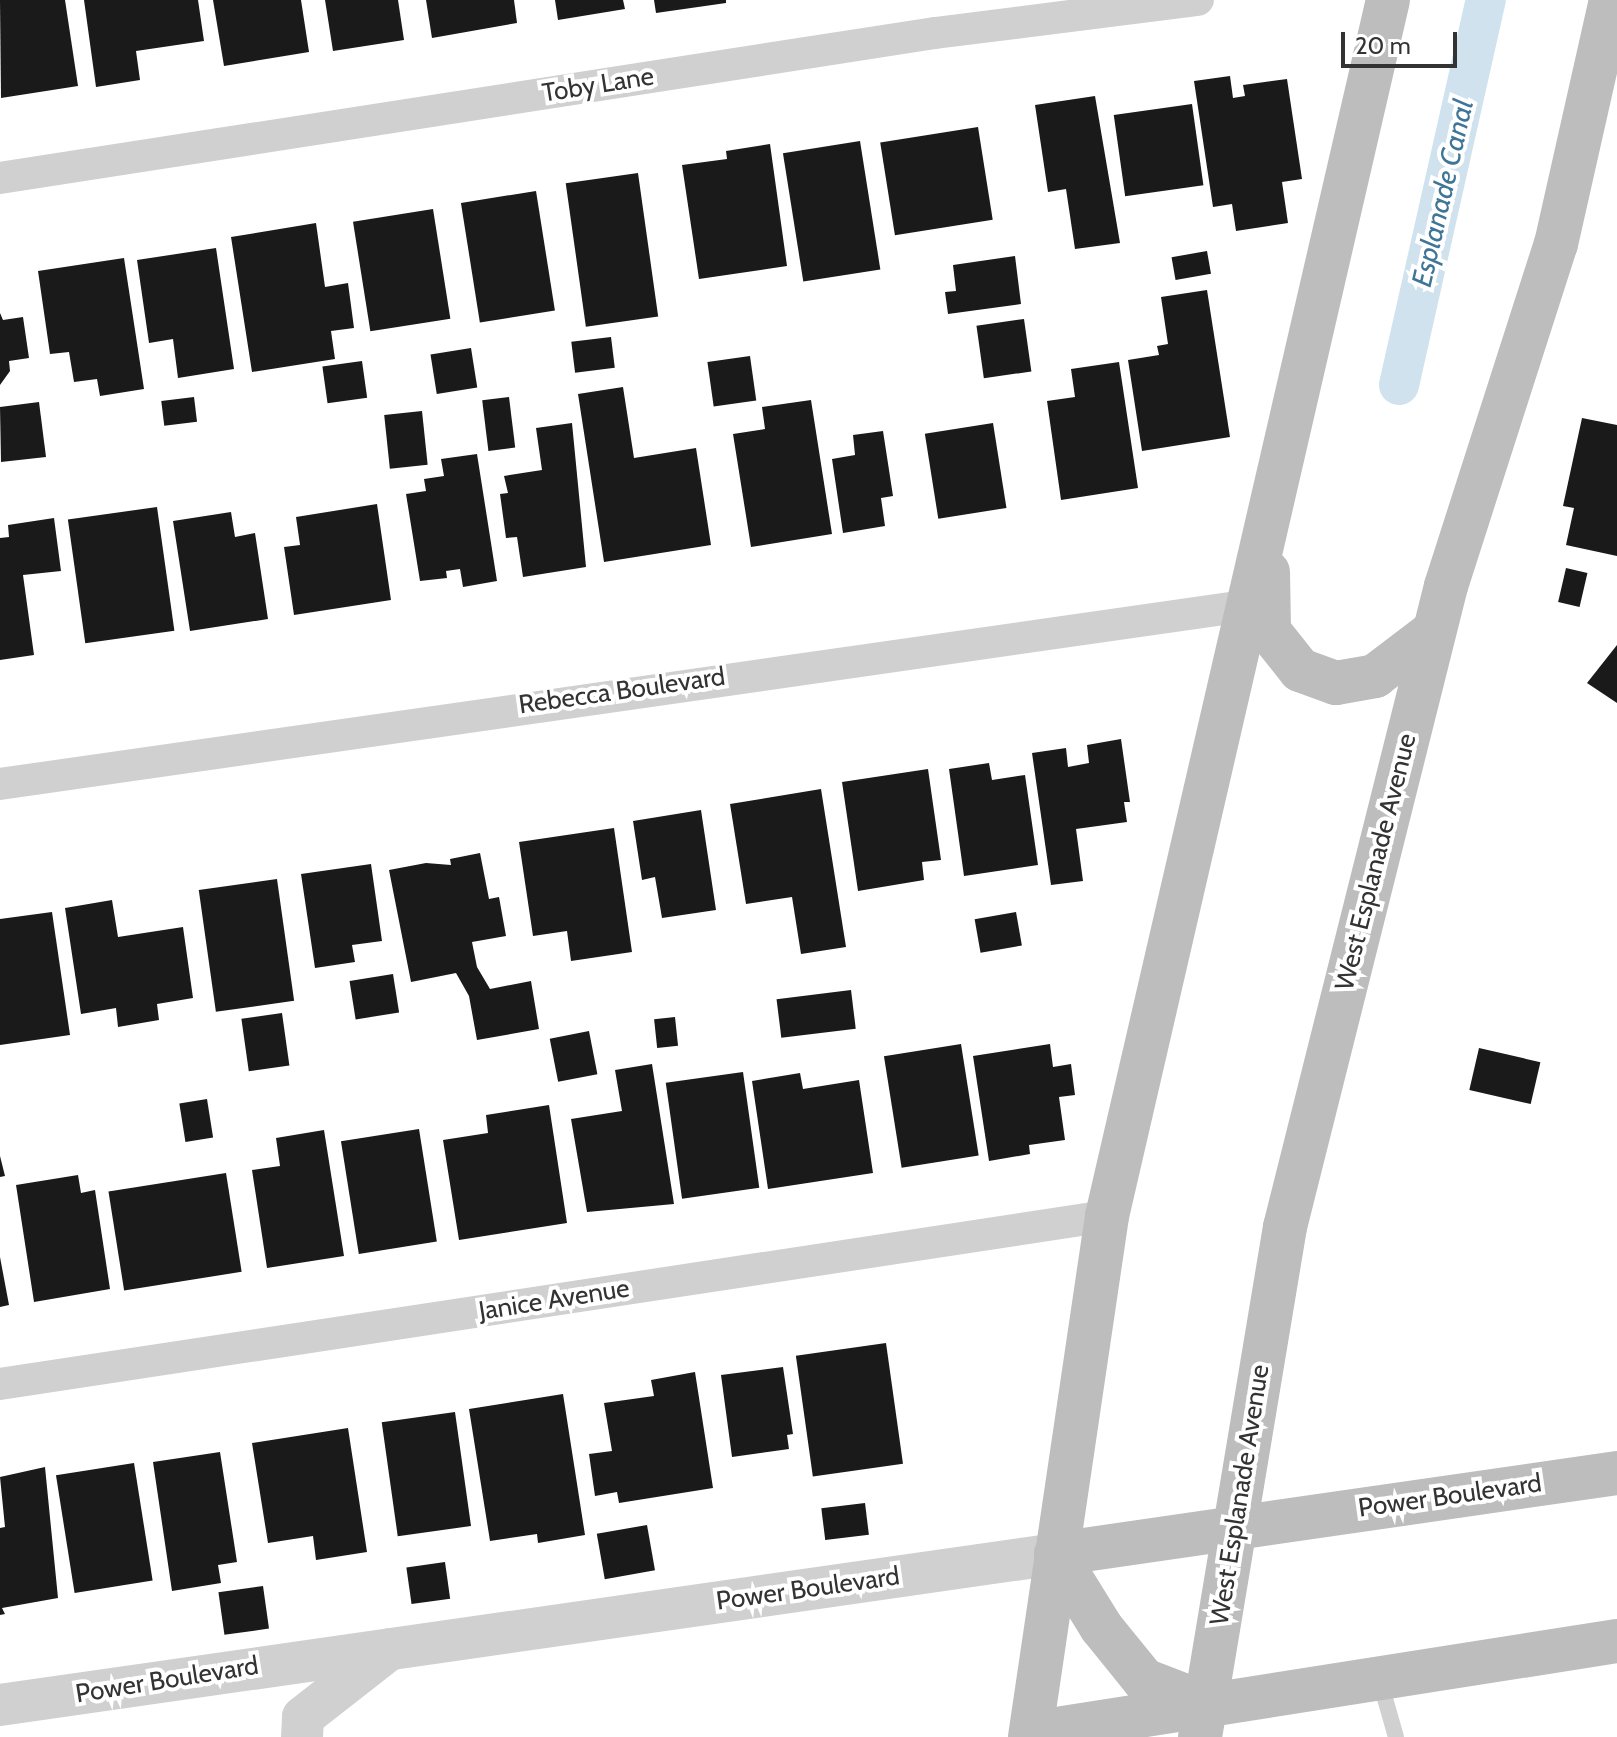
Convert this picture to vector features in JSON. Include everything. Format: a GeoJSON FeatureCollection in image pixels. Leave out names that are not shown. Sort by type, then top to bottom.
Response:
{"type":"FeatureCollection","features":[{"type":"Feature","properties":{"kind":"main road"},"geometry":{"type":"LineString","coordinates":[[1388,0],[1267,510],[1107,1216],[1056,1554],[1021,1736],[1203,1720],[1378,1677],[1617,1641]]}},
{"type":"Feature","properties":{"kind":"main road","name":"West Esplanade Avenue"},"geometry":{"type":"LineString","coordinates":[[1203,1720],[1285,1227],[1434,631],[1556,244],[1611,0]]}},
{"type":"Feature","properties":{"kind":"main road"},"geometry":{"type":"LineString","coordinates":[[1267,510],[1269,631],[1300,670],[1336,683],[1375,676],[1434,631]]}},
{"type":"Feature","properties":{"kind":"main road","name":"Power Boulevard"},"geometry":{"type":"LineString","coordinates":[[1056,1554],[1617,1473]]}},
{"type":"Feature","properties":{"kind":"main road"},"geometry":{"type":"LineString","coordinates":[[1056,1554],[1101,1627],[1144,1680],[1203,1720]]}},
{"type":"Feature","properties":{"kind":"street","name":"Toby Lane"},"geometry":{"type":"LineString","coordinates":[[0,178],[935,33],[1198,0]]}},
{"type":"Feature","properties":{"kind":"street","name":"Rebecca Boulevard"},"geometry":{"type":"LineString","coordinates":[[0,784],[542,702],[1245,606]]}},
{"type":"Feature","properties":{"kind":"street","name":"Janice Avenue"},"geometry":{"type":"LineString","coordinates":[[0,1384],[1107,1216]]}},
{"type":"Feature","properties":{"kind":"street","name":"Power Boulevard"},"geometry":{"type":"LineString","coordinates":[[0,1705],[394,1645],[1056,1554]]}},
{"type":"Feature","properties":{"kind":"street"},"geometry":{"type":"LineString","coordinates":[[302,1737],[303,1717],[394,1645]]}},
{"type":"Feature","properties":{"kind":"lane"},"geometry":{"type":"LineString","coordinates":[[1378,1677],[1396,1737]]}},
{"type":"Feature","properties":{"kind":"building"},"geometry":{"type":"Polygon","coordinates":[[[0,0],[65,0],[78,86],[1,98],[0,0]]]}},
{"type":"Feature","properties":{"kind":"building"},"geometry":{"type":"Polygon","coordinates":[[[84,0],[198,0],[204,41],[136,51],[140,80],[96,87],[84,0]]]}},
{"type":"Feature","properties":{"kind":"building"},"geometry":{"type":"Polygon","coordinates":[[[213,0],[301,0],[309,52],[224,66],[213,0]]]}},
{"type":"Feature","properties":{"kind":"building"},"geometry":{"type":"Polygon","coordinates":[[[325,0],[398,0],[404,40],[333,51],[325,0]]]}},
{"type":"Feature","properties":{"kind":"building"},"geometry":{"type":"Polygon","coordinates":[[[426,0],[514,0],[517,23],[432,38],[426,0]]]}},
{"type":"Feature","properties":{"kind":"building"},"geometry":{"type":"Polygon","coordinates":[[[555,0],[623,0],[625,9],[558,20],[555,0]]]}},
{"type":"Feature","properties":{"kind":"building"},"geometry":{"type":"Polygon","coordinates":[[[654,0],[726,0],[726,3],[656,13],[654,0]]]}},
{"type":"Feature","properties":{"kind":"building"},"geometry":{"type":"Polygon","coordinates":[[[1230,76],[1233,98],[1245,96],[1243,85],[1287,79],[1302,179],[1282,182],[1288,223],[1236,231],[1232,204],[1213,207],[1194,81],[1230,76]]]}},
{"type":"Feature","properties":{"kind":"building"},"geometry":{"type":"Polygon","coordinates":[[[1095,96],[1120,243],[1075,249],[1066,189],[1048,192],[1035,105],[1095,96]]]}},
{"type":"Feature","properties":{"kind":"building"},"geometry":{"type":"Polygon","coordinates":[[[1192,104],[1203,185],[1125,196],[1114,115],[1192,104]]]}},
{"type":"Feature","properties":{"kind":"building"},"geometry":{"type":"Polygon","coordinates":[[[978,127],[993,220],[895,235],[880,142],[978,127]]]}},
{"type":"Feature","properties":{"kind":"building"},"geometry":{"type":"Polygon","coordinates":[[[860,141],[880,269],[803,282],[783,153],[860,141]]]}},
{"type":"Feature","properties":{"kind":"building"},"geometry":{"type":"Polygon","coordinates":[[[770,144],[787,266],[699,279],[682,165],[727,159],[726,151],[770,144]]]}},
{"type":"Feature","properties":{"kind":"building"},"geometry":{"type":"Polygon","coordinates":[[[638,173],[658,317],[586,327],[566,183],[638,173]]]}},
{"type":"Feature","properties":{"kind":"building"},"geometry":{"type":"Polygon","coordinates":[[[536,191],[555,311],[480,322],[461,203],[536,191]]]}},
{"type":"Feature","properties":{"kind":"building"},"geometry":{"type":"Polygon","coordinates":[[[433,209],[450,319],[370,331],[353,222],[433,209]]]}},
{"type":"Feature","properties":{"kind":"building"},"geometry":{"type":"Polygon","coordinates":[[[316,223],[325,287],[348,283],[354,328],[331,331],[335,359],[252,372],[231,237],[316,223]]]}},
{"type":"Feature","properties":{"kind":"building"},"geometry":{"type":"Polygon","coordinates":[[[216,248],[234,369],[178,378],[173,339],[149,343],[137,260],[216,248]]]}},
{"type":"Feature","properties":{"kind":"building"},"geometry":{"type":"Polygon","coordinates":[[[1207,251],[1211,274],[1176,280],[1172,257],[1207,251]]]}},
{"type":"Feature","properties":{"kind":"building"},"geometry":{"type":"Polygon","coordinates":[[[1015,256],[1021,304],[948,314],[945,292],[956,291],[953,265],[1015,256]]]}},
{"type":"Feature","properties":{"kind":"building"},"geometry":{"type":"Polygon","coordinates":[[[124,258],[144,389],[100,396],[97,379],[74,382],[69,352],[50,354],[38,271],[124,258]]]}},
{"type":"Feature","properties":{"kind":"building"},"geometry":{"type":"Polygon","coordinates":[[[1207,290],[1230,437],[1142,451],[1128,360],[1159,355],[1157,346],[1168,344],[1161,297],[1207,290]]]}},
{"type":"Feature","properties":{"kind":"building"},"geometry":{"type":"Polygon","coordinates":[[[0,313],[3,320],[23,317],[29,358],[9,361],[10,371],[0,385],[0,313]]]}},
{"type":"Feature","properties":{"kind":"building"},"geometry":{"type":"Polygon","coordinates":[[[1024,319],[1031,371],[984,378],[976,326],[1024,319]]]}},
{"type":"Feature","properties":{"kind":"building"},"geometry":{"type":"Polygon","coordinates":[[[611,337],[615,368],[575,373],[571,342],[611,337]]]}},
{"type":"Feature","properties":{"kind":"building"},"geometry":{"type":"Polygon","coordinates":[[[471,348],[477,388],[437,394],[431,354],[471,348]]]}},
{"type":"Feature","properties":{"kind":"building"},"geometry":{"type":"Polygon","coordinates":[[[750,356],[756,401],[714,407],[707,362],[750,356]]]}},
{"type":"Feature","properties":{"kind":"building"},"geometry":{"type":"Polygon","coordinates":[[[362,361],[367,398],[328,403],[322,367],[362,361]]]}},
{"type":"Feature","properties":{"kind":"building"},"geometry":{"type":"Polygon","coordinates":[[[1119,362],[1138,488],[1061,500],[1047,401],[1075,397],[1071,369],[1119,362]]]}},
{"type":"Feature","properties":{"kind":"building"},"geometry":{"type":"Polygon","coordinates":[[[623,387],[634,458],[696,448],[711,545],[604,562],[578,394],[623,387]]]}},
{"type":"Feature","properties":{"kind":"building"},"geometry":{"type":"Polygon","coordinates":[[[194,397],[197,422],[164,426],[161,401],[194,397]]]}},
{"type":"Feature","properties":{"kind":"building"},"geometry":{"type":"Polygon","coordinates":[[[509,397],[515,448],[488,451],[482,400],[509,397]]]}},
{"type":"Feature","properties":{"kind":"building"},"geometry":{"type":"Polygon","coordinates":[[[811,400],[832,534],[751,547],[733,434],[765,429],[762,407],[811,400]]]}},
{"type":"Feature","properties":{"kind":"building"},"geometry":{"type":"Polygon","coordinates":[[[39,402],[46,457],[1,462],[0,407],[39,402]]]}},
{"type":"Feature","properties":{"kind":"building"},"geometry":{"type":"Polygon","coordinates":[[[422,411],[428,465],[390,469],[384,415],[422,411]]]}},
{"type":"Feature","properties":{"kind":"building"},"geometry":{"type":"Polygon","coordinates":[[[1582,418],[1617,425],[1617,556],[1566,545],[1574,508],[1563,506],[1582,418]]]}},
{"type":"Feature","properties":{"kind":"building"},"geometry":{"type":"Polygon","coordinates":[[[572,423],[586,567],[523,577],[517,537],[506,538],[500,494],[508,493],[504,476],[542,470],[536,428],[572,423]]]}},
{"type":"Feature","properties":{"kind":"building"},"geometry":{"type":"Polygon","coordinates":[[[993,423],[1006,508],[938,519],[925,434],[993,423]]]}},
{"type":"Feature","properties":{"kind":"building"},"geometry":{"type":"Polygon","coordinates":[[[883,431],[893,496],[881,498],[885,526],[843,533],[832,459],[855,455],[853,435],[883,431]]]}},
{"type":"Feature","properties":{"kind":"building"},"geometry":{"type":"Polygon","coordinates":[[[477,454],[497,581],[463,587],[460,569],[446,571],[447,578],[420,581],[406,494],[426,491],[424,479],[444,476],[441,459],[477,454]]]}},
{"type":"Feature","properties":{"kind":"building"},"geometry":{"type":"Polygon","coordinates":[[[377,504],[391,600],[294,615],[284,547],[300,545],[296,517],[377,504]]]}},
{"type":"Feature","properties":{"kind":"building"},"geometry":{"type":"Polygon","coordinates":[[[157,507],[174,631],[85,643],[68,520],[157,507]]]}},
{"type":"Feature","properties":{"kind":"building"},"geometry":{"type":"Polygon","coordinates":[[[231,512],[235,537],[255,533],[268,619],[190,631],[173,521],[231,512]]]}},
{"type":"Feature","properties":{"kind":"building"},"geometry":{"type":"Polygon","coordinates":[[[54,518],[61,571],[23,575],[34,655],[0,660],[0,538],[9,537],[8,525],[54,518]]]}},
{"type":"Feature","properties":{"kind":"building"},"geometry":{"type":"Polygon","coordinates":[[[1566,568],[1587,573],[1580,607],[1558,602],[1566,568]]]}},
{"type":"Feature","properties":{"kind":"building"},"geometry":{"type":"Polygon","coordinates":[[[1617,645],[1617,703],[1587,683],[1617,645]]]}},
{"type":"Feature","properties":{"kind":"building"},"geometry":{"type":"Polygon","coordinates":[[[1121,739],[1130,802],[1124,802],[1127,822],[1076,829],[1083,881],[1051,885],[1032,753],[1066,748],[1068,767],[1089,763],[1087,745],[1121,739]]]}},
{"type":"Feature","properties":{"kind":"building"},"geometry":{"type":"Polygon","coordinates":[[[989,763],[992,780],[1025,775],[1038,865],[964,876],[949,769],[989,763]]]}},
{"type":"Feature","properties":{"kind":"building"},"geometry":{"type":"Polygon","coordinates":[[[928,769],[941,860],[922,862],[924,880],[858,891],[842,782],[928,769]]]}},
{"type":"Feature","properties":{"kind":"building"},"geometry":{"type":"Polygon","coordinates":[[[821,789],[846,947],[801,954],[792,897],[746,904],[730,804],[821,789]]]}},
{"type":"Feature","properties":{"kind":"building"},"geometry":{"type":"Polygon","coordinates":[[[701,810],[716,910],[662,918],[655,877],[642,880],[633,821],[701,810]]]}},
{"type":"Feature","properties":{"kind":"building"},"geometry":{"type":"Polygon","coordinates":[[[614,828],[632,952],[571,961],[567,931],[533,936],[519,842],[614,828]]]}},
{"type":"Feature","properties":{"kind":"building"},"geometry":{"type":"Polygon","coordinates":[[[480,853],[489,899],[499,897],[506,936],[472,942],[477,967],[490,989],[531,981],[539,1029],[477,1040],[469,996],[456,973],[411,982],[389,870],[426,863],[451,865],[450,859],[480,853]]]}},
{"type":"Feature","properties":{"kind":"building"},"geometry":{"type":"Polygon","coordinates":[[[371,864],[382,941],[352,945],[355,962],[315,968],[301,874],[371,864]]]}},
{"type":"Feature","properties":{"kind":"building"},"geometry":{"type":"Polygon","coordinates":[[[277,879],[294,1001],[216,1012],[199,890],[277,879]]]}},
{"type":"Feature","properties":{"kind":"building"},"geometry":{"type":"Polygon","coordinates":[[[112,900],[118,937],[183,927],[193,998],[157,1004],[159,1020],[118,1027],[116,1008],[81,1014],[65,908],[112,900]]]}},
{"type":"Feature","properties":{"kind":"building"},"geometry":{"type":"Polygon","coordinates":[[[52,912],[70,1035],[0,1045],[0,919],[52,912]]]}},
{"type":"Feature","properties":{"kind":"building"},"geometry":{"type":"Polygon","coordinates":[[[1016,912],[1022,945],[981,953],[975,919],[1016,912]]]}},
{"type":"Feature","properties":{"kind":"building"},"geometry":{"type":"Polygon","coordinates":[[[393,974],[399,1013],[356,1019],[350,981],[393,974]]]}},
{"type":"Feature","properties":{"kind":"building"},"geometry":{"type":"Polygon","coordinates":[[[851,990],[856,1029],[781,1038],[777,999],[851,990]]]}},
{"type":"Feature","properties":{"kind":"building"},"geometry":{"type":"Polygon","coordinates":[[[282,1013],[289,1065],[249,1071],[241,1019],[282,1013]]]}},
{"type":"Feature","properties":{"kind":"building"},"geometry":{"type":"Polygon","coordinates":[[[675,1017],[678,1046],[657,1048],[654,1019],[675,1017]]]}},
{"type":"Feature","properties":{"kind":"building"},"geometry":{"type":"Polygon","coordinates":[[[589,1031],[597,1074],[558,1082],[550,1039],[589,1031]]]}},
{"type":"Feature","properties":{"kind":"building"},"geometry":{"type":"Polygon","coordinates":[[[961,1044],[979,1156],[902,1168],[884,1056],[961,1044]]]}},
{"type":"Feature","properties":{"kind":"building"},"geometry":{"type":"Polygon","coordinates":[[[1050,1044],[1053,1067],[1071,1064],[1075,1095],[1059,1097],[1065,1140],[1029,1145],[1030,1154],[989,1161],[973,1056],[1050,1044]]]}},
{"type":"Feature","properties":{"kind":"building"},"geometry":{"type":"Polygon","coordinates":[[[1479,1048],[1540,1062],[1531,1104],[1469,1090],[1479,1048]]]}},
{"type":"Feature","properties":{"kind":"building"},"geometry":{"type":"Polygon","coordinates":[[[652,1064],[674,1204],[587,1212],[571,1119],[622,1111],[615,1070],[652,1064]]]}},
{"type":"Feature","properties":{"kind":"building"},"geometry":{"type":"Polygon","coordinates":[[[743,1072],[759,1188],[682,1199],[666,1083],[743,1072]]]}},
{"type":"Feature","properties":{"kind":"building"},"geometry":{"type":"Polygon","coordinates":[[[800,1073],[803,1089],[859,1080],[873,1173],[768,1189],[752,1081],[800,1073]]]}},
{"type":"Feature","properties":{"kind":"building"},"geometry":{"type":"Polygon","coordinates":[[[207,1099],[213,1138],[185,1142],[179,1103],[207,1099]]]}},
{"type":"Feature","properties":{"kind":"building"},"geometry":{"type":"Polygon","coordinates":[[[549,1105],[567,1223],[459,1240],[443,1140],[488,1133],[486,1115],[549,1105]]]}},
{"type":"Feature","properties":{"kind":"building"},"geometry":{"type":"Polygon","coordinates":[[[419,1129],[437,1242],[359,1254],[341,1141],[419,1129]]]}},
{"type":"Feature","properties":{"kind":"building"},"geometry":{"type":"Polygon","coordinates":[[[324,1130],[344,1256],[267,1268],[252,1170],[280,1166],[276,1138],[324,1130]]]}},
{"type":"Feature","properties":{"kind":"building"},"geometry":{"type":"Polygon","coordinates":[[[0,1156],[5,1176],[0,1177],[0,1156]]]}},
{"type":"Feature","properties":{"kind":"building"},"geometry":{"type":"Polygon","coordinates":[[[226,1173],[242,1272],[124,1290],[108,1192],[226,1173]]]}},
{"type":"Feature","properties":{"kind":"building"},"geometry":{"type":"Polygon","coordinates":[[[78,1175],[81,1193],[95,1190],[110,1289],[34,1302],[16,1185],[78,1175]]]}},
{"type":"Feature","properties":{"kind":"building"},"geometry":{"type":"Polygon","coordinates":[[[0,1257],[9,1305],[0,1307],[0,1257]]]}},
{"type":"Feature","properties":{"kind":"building"},"geometry":{"type":"Polygon","coordinates":[[[886,1343],[903,1464],[813,1476],[796,1356],[886,1343]]]}},
{"type":"Feature","properties":{"kind":"building"},"geometry":{"type":"Polygon","coordinates":[[[783,1367],[793,1434],[787,1435],[789,1449],[732,1457],[721,1375],[783,1367]]]}},
{"type":"Feature","properties":{"kind":"building"},"geometry":{"type":"Polygon","coordinates":[[[695,1372],[713,1488],[619,1503],[617,1492],[595,1496],[589,1454],[612,1451],[604,1403],[654,1396],[651,1380],[695,1372]]]}},
{"type":"Feature","properties":{"kind":"building"},"geometry":{"type":"Polygon","coordinates":[[[563,1394],[585,1535],[538,1543],[537,1534],[490,1541],[469,1409],[563,1394]]]}},
{"type":"Feature","properties":{"kind":"building"},"geometry":{"type":"Polygon","coordinates":[[[455,1412],[471,1526],[398,1536],[382,1422],[455,1412]]]}},
{"type":"Feature","properties":{"kind":"building"},"geometry":{"type":"Polygon","coordinates":[[[348,1428],[367,1552],[316,1560],[313,1536],[268,1543],[252,1443],[348,1428]]]}},
{"type":"Feature","properties":{"kind":"building"},"geometry":{"type":"Polygon","coordinates":[[[220,1452],[237,1562],[218,1565],[221,1583],[172,1591],[153,1462],[220,1452]]]}},
{"type":"Feature","properties":{"kind":"building"},"geometry":{"type":"Polygon","coordinates":[[[134,1463],[153,1581],[75,1593],[56,1475],[134,1463]]]}},
{"type":"Feature","properties":{"kind":"building"},"geometry":{"type":"Polygon","coordinates":[[[45,1467],[58,1598],[2,1608],[5,1614],[0,1615],[0,1528],[5,1527],[0,1477],[45,1467]]]}},
{"type":"Feature","properties":{"kind":"building"},"geometry":{"type":"Polygon","coordinates":[[[865,1503],[869,1535],[825,1540],[821,1508],[865,1503]]]}},
{"type":"Feature","properties":{"kind":"building"},"geometry":{"type":"Polygon","coordinates":[[[647,1525],[655,1570],[605,1579],[597,1534],[647,1525]]]}},
{"type":"Feature","properties":{"kind":"building"},"geometry":{"type":"Polygon","coordinates":[[[445,1562],[450,1599],[412,1604],[406,1567],[445,1562]]]}},
{"type":"Feature","properties":{"kind":"building"},"geometry":{"type":"Polygon","coordinates":[[[263,1586],[269,1629],[224,1635],[218,1592],[263,1586]]]}},
{"type":"Feature","properties":{"kind":"waterway","name":"Esplanade Canal"},"geometry":{"type":"LineString","coordinates":[[1399,385],[1486,0]]}}]}
